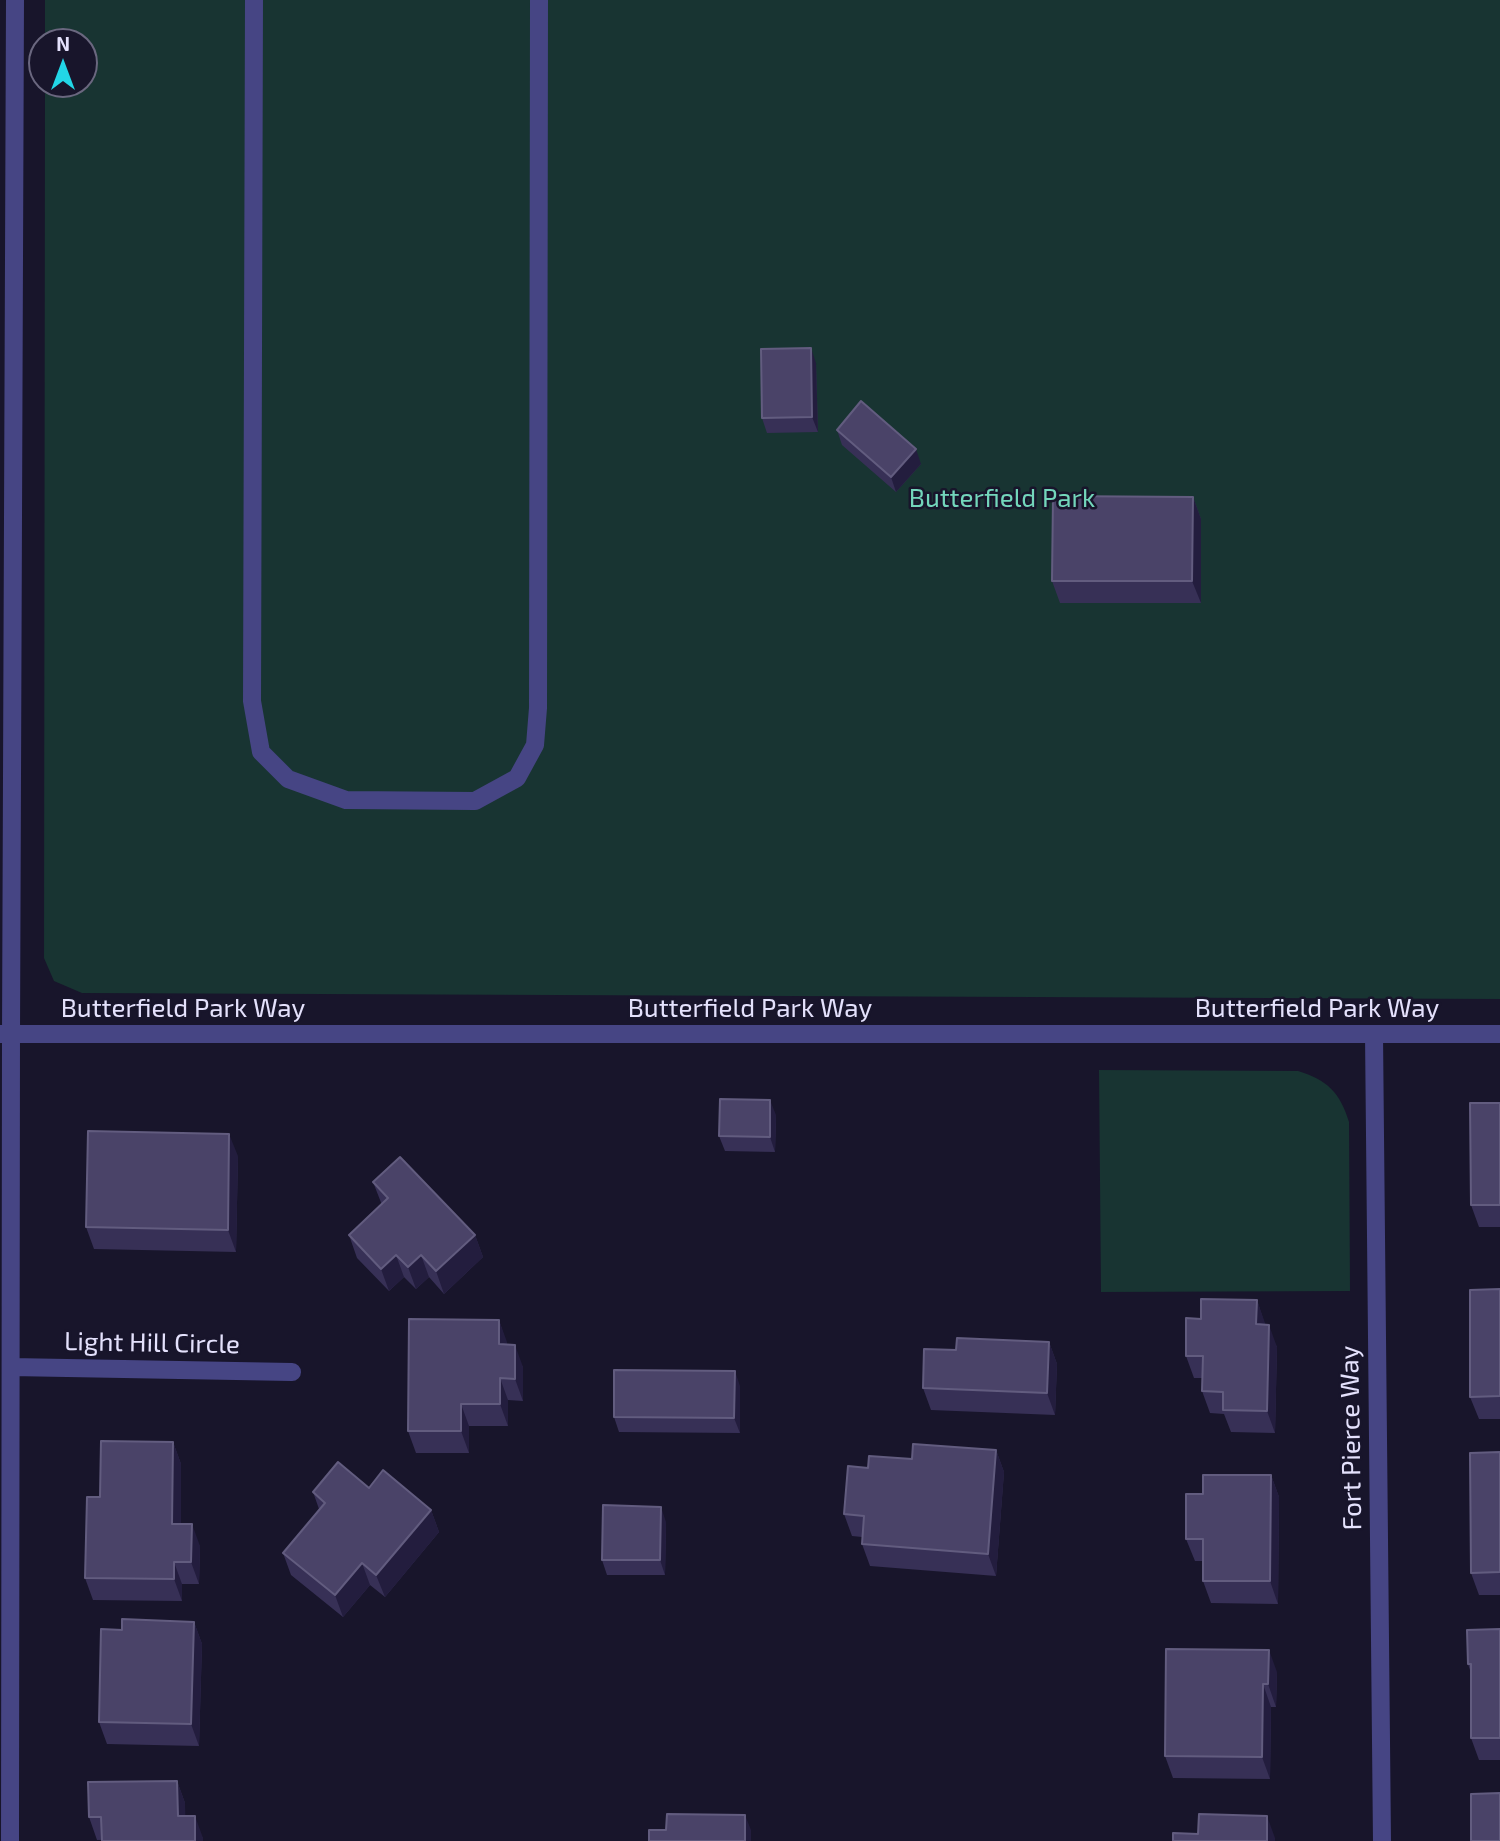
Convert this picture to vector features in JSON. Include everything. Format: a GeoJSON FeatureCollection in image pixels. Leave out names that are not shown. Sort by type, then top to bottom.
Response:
{"type":"FeatureCollection","features":[{"type":"Feature","properties":{"kind":"street"},"geometry":{"type":"LineString","coordinates":[[10,1841],[12,1367],[6,1034],[15,0]]}},
{"type":"Feature","properties":{"kind":"street"},"geometry":{"type":"LineString","coordinates":[[254,0],[252,701],[261,752],[288,779],[345,800],[475,801],[517,778],[535,745],[538,708],[539,0]]}},
{"type":"Feature","properties":{"kind":"street","name":"Butterfield Park Way"},"geometry":{"type":"LineString","coordinates":[[6,1034],[1500,1034]]}},
{"type":"Feature","properties":{"kind":"street","name":"Fort Pierce Way"},"geometry":{"type":"LineString","coordinates":[[1374,1034],[1382,1841]]}},
{"type":"Feature","properties":{"kind":"street","name":"Light Hill Circle"},"geometry":{"type":"LineString","coordinates":[[12,1367],[292,1372]]}},
{"type":"Feature","properties":{"kind":"green space","name":"Butterfield Park"},"geometry":{"type":"Polygon","coordinates":[[[45,0],[1500,0],[1500,999],[82,993],[54,981],[44,958],[45,98],[98,98],[98,28],[45,28],[45,0]]]}},
{"type":"Feature","properties":{"kind":"green space"},"geometry":{"type":"Polygon","coordinates":[[[1099,1070],[1298,1071],[1325,1083],[1337,1095],[1349,1122],[1350,1291],[1101,1292],[1099,1070]]]}},
{"type":"Feature","properties":{"kind":"building"},"geometry":{"type":"Polygon","coordinates":[[[811,348],[812,417],[762,418],[761,349],[811,348]]]}},
{"type":"Feature","properties":{"kind":"building"},"geometry":{"type":"Polygon","coordinates":[[[861,401],[916,449],[891,477],[837,430],[861,401]]]}},
{"type":"Feature","properties":{"kind":"building"},"geometry":{"type":"Polygon","coordinates":[[[1053,496],[1193,497],[1192,581],[1052,581],[1053,496]]]}},
{"type":"Feature","properties":{"kind":"building"},"geometry":{"type":"Polygon","coordinates":[[[720,1099],[770,1100],[770,1137],[719,1136],[720,1099]]]}},
{"type":"Feature","properties":{"kind":"building"},"geometry":{"type":"Polygon","coordinates":[[[1470,1103],[1500,1103],[1500,1205],[1471,1205],[1470,1103]]]}},
{"type":"Feature","properties":{"kind":"building"},"geometry":{"type":"Polygon","coordinates":[[[88,1131],[229,1134],[228,1230],[86,1227],[88,1131]]]}},
{"type":"Feature","properties":{"kind":"building"},"geometry":{"type":"Polygon","coordinates":[[[400,1157],[475,1235],[436,1271],[421,1255],[408,1267],[396,1255],[381,1269],[349,1235],[388,1198],[373,1182],[400,1157]]]}},
{"type":"Feature","properties":{"kind":"building"},"geometry":{"type":"Polygon","coordinates":[[[1500,1289],[1500,1396],[1470,1397],[1470,1290],[1500,1289]]]}},
{"type":"Feature","properties":{"kind":"building"},"geometry":{"type":"Polygon","coordinates":[[[1201,1299],[1257,1300],[1256,1324],[1269,1325],[1267,1411],[1223,1410],[1223,1392],[1202,1391],[1203,1356],[1186,1356],[1186,1318],[1201,1319],[1201,1299]]]}},
{"type":"Feature","properties":{"kind":"building"},"geometry":{"type":"Polygon","coordinates":[[[409,1319],[499,1320],[499,1344],[515,1345],[515,1379],[500,1378],[500,1404],[461,1404],[461,1431],[408,1431],[409,1319]]]}},
{"type":"Feature","properties":{"kind":"building"},"geometry":{"type":"Polygon","coordinates":[[[957,1338],[1049,1342],[1047,1393],[923,1388],[924,1349],[956,1350],[957,1338]]]}},
{"type":"Feature","properties":{"kind":"building"},"geometry":{"type":"Polygon","coordinates":[[[614,1370],[735,1371],[734,1418],[614,1417],[614,1370]]]}},
{"type":"Feature","properties":{"kind":"building"},"geometry":{"type":"Polygon","coordinates":[[[101,1441],[173,1442],[172,1524],[192,1524],[191,1562],[174,1562],[174,1579],[85,1578],[87,1497],[100,1497],[101,1441]]]}},
{"type":"Feature","properties":{"kind":"building"},"geometry":{"type":"Polygon","coordinates":[[[913,1444],[996,1450],[988,1554],[862,1544],[864,1516],[844,1514],[848,1466],[868,1468],[869,1456],[912,1459],[913,1444]]]}},
{"type":"Feature","properties":{"kind":"building"},"geometry":{"type":"Polygon","coordinates":[[[1500,1452],[1500,1572],[1471,1573],[1470,1453],[1500,1452]]]}},
{"type":"Feature","properties":{"kind":"building"},"geometry":{"type":"Polygon","coordinates":[[[338,1462],[369,1488],[383,1470],[431,1510],[376,1575],[362,1563],[335,1595],[283,1553],[325,1503],[313,1492],[338,1462]]]}},
{"type":"Feature","properties":{"kind":"building"},"geometry":{"type":"Polygon","coordinates":[[[1203,1475],[1271,1475],[1270,1581],[1203,1581],[1203,1539],[1186,1539],[1186,1494],[1203,1494],[1203,1475]]]}},
{"type":"Feature","properties":{"kind":"building"},"geometry":{"type":"Polygon","coordinates":[[[603,1505],[661,1507],[660,1560],[602,1560],[603,1505]]]}},
{"type":"Feature","properties":{"kind":"building"},"geometry":{"type":"Polygon","coordinates":[[[122,1619],[194,1622],[191,1724],[99,1722],[101,1629],[122,1630],[122,1619]]]}},
{"type":"Feature","properties":{"kind":"building"},"geometry":{"type":"Polygon","coordinates":[[[1500,1629],[1500,1738],[1471,1738],[1471,1664],[1468,1664],[1467,1630],[1500,1629]]]}},
{"type":"Feature","properties":{"kind":"building"},"geometry":{"type":"Polygon","coordinates":[[[1166,1649],[1269,1650],[1268,1684],[1263,1684],[1262,1757],[1165,1756],[1166,1649]]]}},
{"type":"Feature","properties":{"kind":"building"},"geometry":{"type":"Polygon","coordinates":[[[177,1781],[178,1816],[195,1816],[195,1841],[102,1841],[101,1817],[89,1817],[88,1782],[177,1781]]]}},
{"type":"Feature","properties":{"kind":"building"},"geometry":{"type":"Polygon","coordinates":[[[1500,1793],[1500,1841],[1471,1841],[1471,1794],[1500,1793]]]}},
{"type":"Feature","properties":{"kind":"building"},"geometry":{"type":"Polygon","coordinates":[[[667,1814],[745,1815],[745,1841],[649,1841],[649,1830],[666,1830],[667,1814]]]}},
{"type":"Feature","properties":{"kind":"building"},"geometry":{"type":"Polygon","coordinates":[[[1199,1814],[1267,1816],[1267,1841],[1173,1841],[1173,1833],[1198,1834],[1199,1814]]]}}]}
